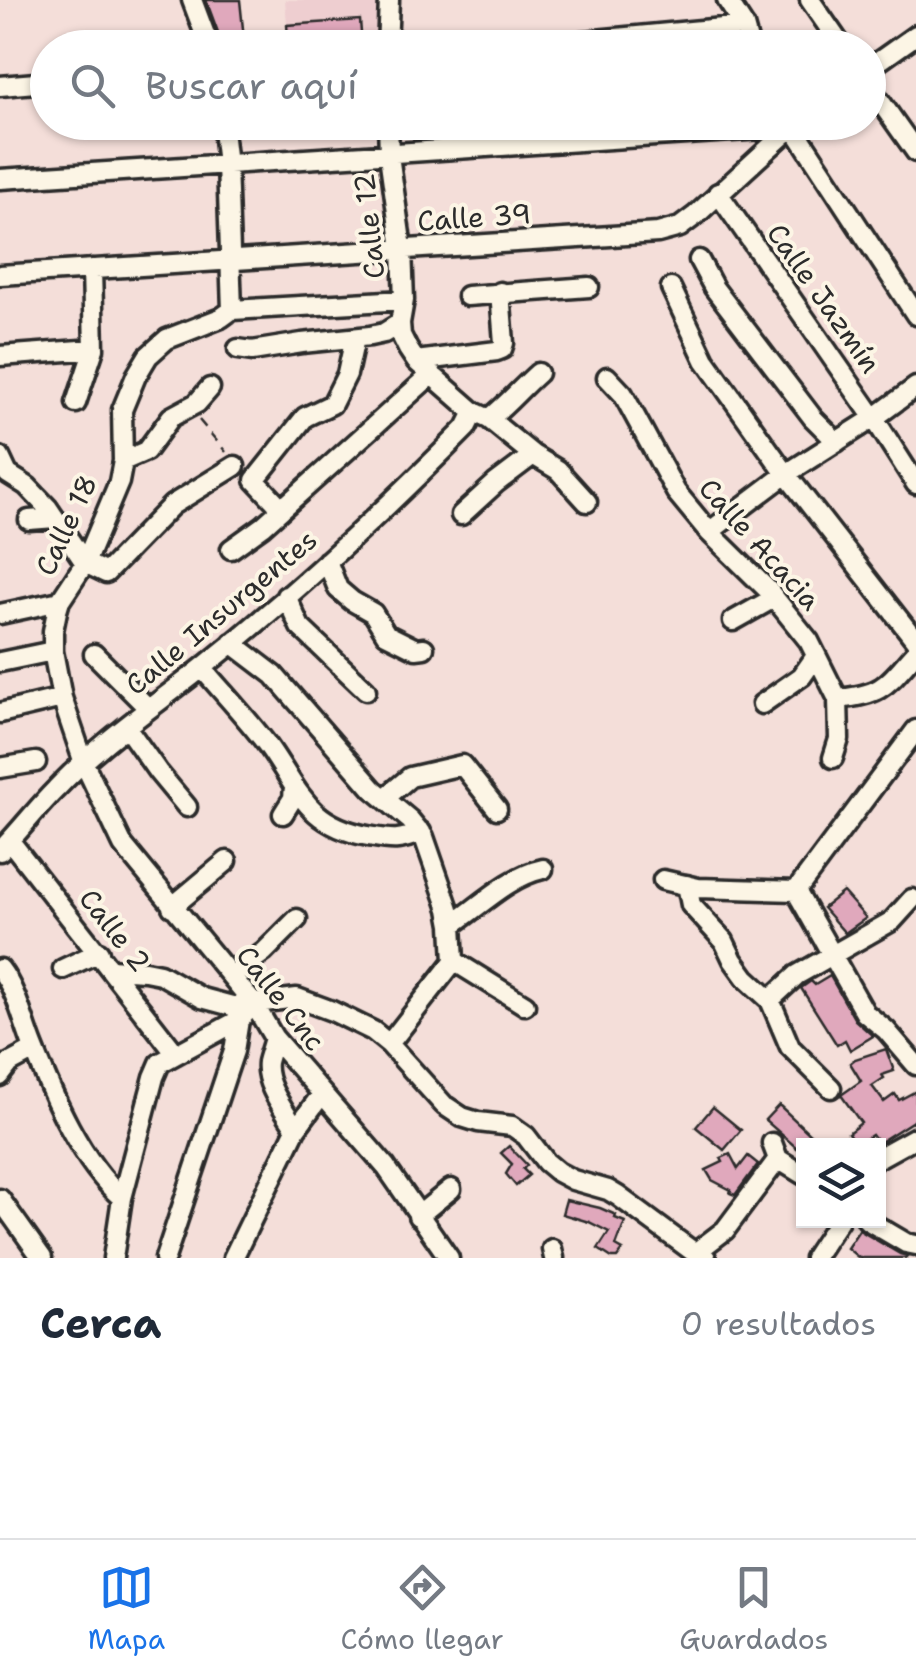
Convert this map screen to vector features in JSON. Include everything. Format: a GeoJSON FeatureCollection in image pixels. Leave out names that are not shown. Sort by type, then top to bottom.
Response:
{"type":"FeatureCollection","features":[{"type":"Feature","properties":{"kind":"street"},"geometry":{"type":"LineString","coordinates":[[192,0],[203,30]]}},
{"type":"Feature","properties":{"kind":"street"},"geometry":{"type":"LineString","coordinates":[[388,30],[389,0]]}},
{"type":"Feature","properties":{"kind":"street"},"geometry":{"type":"LineString","coordinates":[[727,0],[745,30]]}},
{"type":"Feature","properties":{"kind":"street"},"geometry":{"type":"LineString","coordinates":[[810,0],[831,30]]}},
{"type":"Feature","properties":{"kind":"street"},"geometry":{"type":"LineString","coordinates":[[701,30],[744,26]]}},
{"type":"Feature","properties":{"kind":"street"},"geometry":{"type":"LineString","coordinates":[[886,56],[916,35]]}},
{"type":"Feature","properties":{"kind":"street"},"geometry":{"type":"LineString","coordinates":[[0,86],[30,84]]}},
{"type":"Feature","properties":{"kind":"street"},"geometry":{"type":"LineString","coordinates":[[886,110],[916,152]]}},
{"type":"Feature","properties":{"kind":"street"},"geometry":{"type":"LineString","coordinates":[[224,140],[232,310],[404,300]]}},
{"type":"Feature","properties":{"kind":"street","name":"Calle 12"},"geometry":{"type":"LineString","coordinates":[[389,140],[402,249],[404,300],[400,323]]}},
{"type":"Feature","properties":{"kind":"street"},"geometry":{"type":"LineString","coordinates":[[0,180],[590,140]]}},
{"type":"Feature","properties":{"kind":"street","name":"Calle 39"},"geometry":{"type":"LineString","coordinates":[[0,274],[658,233],[680,227],[775,140]]}},
{"type":"Feature","properties":{"kind":"street"},"geometry":{"type":"LineString","coordinates":[[801,140],[916,315]]}},
{"type":"Feature","properties":{"kind":"street","name":"Calle Jazmín"},"geometry":{"type":"LineString","coordinates":[[718,193],[916,484]]}},
{"type":"Feature","properties":{"kind":"street"},"geometry":{"type":"LineString","coordinates":[[699,260],[714,288],[813,418],[837,442]]}},
{"type":"Feature","properties":{"kind":"street"},"geometry":{"type":"LineString","coordinates":[[76,403],[94,349],[92,269]]}},
{"type":"Feature","properties":{"kind":"street"},"geometry":{"type":"LineString","coordinates":[[467,296],[589,287]]}},
{"type":"Feature","properties":{"kind":"street"},"geometry":{"type":"LineString","coordinates":[[671,288],[705,360],[786,474],[916,641]]}},
{"type":"Feature","properties":{"kind":"street"},"geometry":{"type":"LineString","coordinates":[[416,361],[497,352],[502,348],[500,292]]}},
{"type":"Feature","properties":{"kind":"street","name":"Calle 18"},"geometry":{"type":"LineString","coordinates":[[84,763],[62,698],[53,631],[60,601],[85,563],[114,494],[122,460],[122,410],[148,356],[167,339],[222,318],[232,310]]}},
{"type":"Feature","properties":{"kind":"street"},"geometry":{"type":"LineString","coordinates":[[238,348],[252,351],[354,338],[384,333],[400,323],[401,335],[416,361],[482,416],[558,470],[587,502]]}},
{"type":"Feature","properties":{"kind":"street"},"geometry":{"type":"LineString","coordinates":[[282,508],[255,480],[304,417],[332,404],[347,374],[354,338]]}},
{"type":"Feature","properties":{"kind":"street"},"geometry":{"type":"LineString","coordinates":[[0,356],[94,349]]}},
{"type":"Feature","properties":{"kind":"street","name":"Calle Insurgentes"},"geometry":{"type":"LineString","coordinates":[[5,846],[56,788],[84,763],[286,596],[466,428],[510,402],[538,372]]}},
{"type":"Feature","properties":{"kind":"street"},"geometry":{"type":"LineString","coordinates":[[231,549],[432,374]]}},
{"type":"Feature","properties":{"kind":"street","name":"Calle Acacia"},"geometry":{"type":"LineString","coordinates":[[607,377],[623,394],[676,492],[809,640],[838,698]]}},
{"type":"Feature","properties":{"kind":"street"},"geometry":{"type":"LineString","coordinates":[[709,532],[786,474],[916,387]]}},
{"type":"Feature","properties":{"kind":"street"},"geometry":{"type":"LineString","coordinates":[[122,460],[146,451],[170,417],[197,403],[210,388]]}},
{"type":"Feature","properties":{"kind":"street"},"geometry":{"type":"LineString","coordinates":[[461,515],[533,455]]}},
{"type":"Feature","properties":{"kind":"street"},"geometry":{"type":"LineString","coordinates":[[0,456],[8,474],[27,486],[55,518],[85,563],[102,572],[109,571],[172,505],[235,466]]}},
{"type":"Feature","properties":{"kind":"street"},"geometry":{"type":"LineString","coordinates":[[30,520],[55,518]]}},
{"type":"Feature","properties":{"kind":"street"},"geometry":{"type":"LineString","coordinates":[[326,561],[338,589],[373,613],[386,634],[424,648]]}},
{"type":"Feature","properties":{"kind":"street"},"geometry":{"type":"LineString","coordinates":[[286,596],[300,627],[366,690]]}},
{"type":"Feature","properties":{"kind":"street"},"geometry":{"type":"LineString","coordinates":[[734,621],[774,598]]}},
{"type":"Feature","properties":{"kind":"street"},"geometry":{"type":"LineString","coordinates":[[0,614],[60,601]]}},
{"type":"Feature","properties":{"kind":"street"},"geometry":{"type":"LineString","coordinates":[[232,642],[274,675],[373,789],[424,837],[452,925],[454,961],[389,1044]]}},
{"type":"Feature","properties":{"kind":"street"},"geometry":{"type":"LineString","coordinates":[[0,662],[53,651]]}},
{"type":"Feature","properties":{"kind":"street"},"geometry":{"type":"LineString","coordinates":[[833,758],[839,738],[838,698],[879,691],[916,652]]}},
{"type":"Feature","properties":{"kind":"street"},"geometry":{"type":"LineString","coordinates":[[94,654],[148,708]]}},
{"type":"Feature","properties":{"kind":"street"},"geometry":{"type":"LineString","coordinates":[[762,704],[802,676],[816,656]]}},
{"type":"Feature","properties":{"kind":"street"},"geometry":{"type":"LineString","coordinates":[[202,668],[266,743],[305,804],[325,822],[348,833],[401,840],[421,832]]}},
{"type":"Feature","properties":{"kind":"street"},"geometry":{"type":"LineString","coordinates":[[0,713],[62,698]]}},
{"type":"Feature","properties":{"kind":"street"},"geometry":{"type":"LineString","coordinates":[[126,728],[187,807]]}},
{"type":"Feature","properties":{"kind":"street"},"geometry":{"type":"LineString","coordinates":[[796,891],[916,730]]}},
{"type":"Feature","properties":{"kind":"street"},"geometry":{"type":"LineString","coordinates":[[0,768],[36,762]]}},
{"type":"Feature","properties":{"kind":"street","name":"Calle Cnc"},"geometry":{"type":"LineString","coordinates":[[84,763],[122,846],[254,1004],[274,1038],[386,1167],[450,1258]]}},
{"type":"Feature","properties":{"kind":"street"},"geometry":{"type":"LineString","coordinates":[[385,798],[410,777],[462,765],[497,809]]}},
{"type":"Feature","properties":{"kind":"street"},"geometry":{"type":"LineString","coordinates":[[283,814],[293,798],[294,786]]}},
{"type":"Feature","properties":{"kind":"street","name":"Calle 2"},"geometry":{"type":"LineString","coordinates":[[5,846],[99,952],[176,1054]]}},
{"type":"Feature","properties":{"kind":"street"},"geometry":{"type":"LineString","coordinates":[[172,907],[227,861]]}},
{"type":"Feature","properties":{"kind":"street"},"geometry":{"type":"LineString","coordinates":[[452,925],[509,883],[543,868]]}},
{"type":"Feature","properties":{"kind":"street"},"geometry":{"type":"LineString","coordinates":[[663,880],[698,888],[796,891]]}},
{"type":"Feature","properties":{"kind":"street"},"geometry":{"type":"LineString","coordinates":[[687,885],[691,905],[724,941],[746,978],[770,1000],[790,1046],[831,1088]]}},
{"type":"Feature","properties":{"kind":"street"},"geometry":{"type":"LineString","coordinates":[[796,891],[865,1012],[916,1065]]}},
{"type":"Feature","properties":{"kind":"street"},"geometry":{"type":"LineString","coordinates":[[770,1000],[797,975],[892,921],[912,899]]}},
{"type":"Feature","properties":{"kind":"street"},"geometry":{"type":"LineString","coordinates":[[231,976],[264,952],[297,919]]}},
{"type":"Feature","properties":{"kind":"street"},"geometry":{"type":"LineString","coordinates":[[63,969],[99,952]]}},
{"type":"Feature","properties":{"kind":"street"},"geometry":{"type":"LineString","coordinates":[[454,961],[524,1004]]}},
{"type":"Feature","properties":{"kind":"street"},"geometry":{"type":"LineString","coordinates":[[0,969],[8,979],[34,1050],[69,1125],[102,1180],[122,1198]]}},
{"type":"Feature","properties":{"kind":"street"},"geometry":{"type":"LineString","coordinates":[[110,969],[160,974],[202,998],[232,1006],[297,998],[373,1030],[444,1105],[478,1122],[512,1126],[558,1172],[608,1190],[700,1255],[724,1230],[775,1151],[796,1168]]}},
{"type":"Feature","properties":{"kind":"street"},"geometry":{"type":"LineString","coordinates":[[113,1258],[122,1198],[160,1063],[239,1020],[254,1004]]}},
{"type":"Feature","properties":{"kind":"street"},"geometry":{"type":"LineString","coordinates":[[164,1258],[234,1051],[239,1020]]}},
{"type":"Feature","properties":{"kind":"street"},"geometry":{"type":"LineString","coordinates":[[274,1038],[268,1074],[296,1128]]}},
{"type":"Feature","properties":{"kind":"street"},"geometry":{"type":"LineString","coordinates":[[0,1076],[10,1063],[34,1050]]}},
{"type":"Feature","properties":{"kind":"street"},"geometry":{"type":"LineString","coordinates":[[232,1258],[296,1128],[322,1094]]}},
{"type":"Feature","properties":{"kind":"street"},"geometry":{"type":"LineString","coordinates":[[886,1153],[916,1136]]}},
{"type":"Feature","properties":{"kind":"street"},"geometry":{"type":"LineString","coordinates":[[418,1216],[451,1189]]}},
{"type":"Feature","properties":{"kind":"street"},"geometry":{"type":"LineString","coordinates":[[0,1199],[42,1258]]}},
{"type":"Feature","properties":{"kind":"street"},"geometry":{"type":"LineString","coordinates":[[814,1258],[834,1228]]}},
{"type":"Feature","properties":{"kind":"street"},"geometry":{"type":"LineString","coordinates":[[881,1228],[916,1245]]}},
{"type":"Feature","properties":{"kind":"path"},"geometry":{"type":"LineString","coordinates":[[188,407],[235,466]]}},
{"type":"Feature","properties":{"kind":"shaded area"},"geometry":{"type":"Polygon","coordinates":[[[285,0],[378,0],[377,30],[288,30],[285,0]]]}},
{"type":"Feature","properties":{"kind":"building"},"geometry":{"type":"Polygon","coordinates":[[[206,0],[240,0],[243,30],[217,30],[206,0]]]}},
{"type":"Feature","properties":{"kind":"building"},"geometry":{"type":"Polygon","coordinates":[[[360,20],[361,30],[287,30],[287,25],[360,20]]]}},
{"type":"Feature","properties":{"kind":"building"},"geometry":{"type":"Polygon","coordinates":[[[843,892],[866,918],[845,933],[823,908],[843,892]]]}},
{"type":"Feature","properties":{"kind":"building"},"geometry":{"type":"Polygon","coordinates":[[[830,976],[855,1020],[873,1036],[850,1050],[845,1040],[837,1045],[801,988],[830,976]]]}},
{"type":"Feature","properties":{"kind":"building"},"geometry":{"type":"Polygon","coordinates":[[[886,1049],[894,1071],[882,1075],[884,1078],[872,1086],[884,1102],[895,1094],[899,1100],[916,1091],[916,1119],[886,1138],[852,1138],[848,1133],[861,1123],[841,1095],[861,1081],[850,1063],[886,1049]]]}},
{"type":"Feature","properties":{"kind":"building"},"geometry":{"type":"Polygon","coordinates":[[[779,1105],[811,1135],[796,1138],[796,1147],[765,1120],[779,1105]]]}},
{"type":"Feature","properties":{"kind":"building"},"geometry":{"type":"Polygon","coordinates":[[[713,1107],[741,1130],[724,1150],[696,1127],[713,1107]]]}},
{"type":"Feature","properties":{"kind":"building"},"geometry":{"type":"Polygon","coordinates":[[[509,1146],[527,1165],[523,1169],[529,1175],[516,1186],[506,1174],[512,1164],[501,1153],[509,1146]]]}},
{"type":"Feature","properties":{"kind":"building"},"geometry":{"type":"Polygon","coordinates":[[[730,1154],[738,1169],[748,1156],[758,1164],[735,1195],[712,1180],[706,1170],[730,1154]]]}},
{"type":"Feature","properties":{"kind":"building"},"geometry":{"type":"Polygon","coordinates":[[[566,1200],[600,1208],[625,1222],[616,1246],[623,1250],[617,1258],[598,1249],[609,1232],[562,1214],[566,1200]]]}},
{"type":"Feature","properties":{"kind":"building"},"geometry":{"type":"Polygon","coordinates":[[[859,1230],[908,1256],[859,1258],[847,1248],[859,1230]]]}}]}
